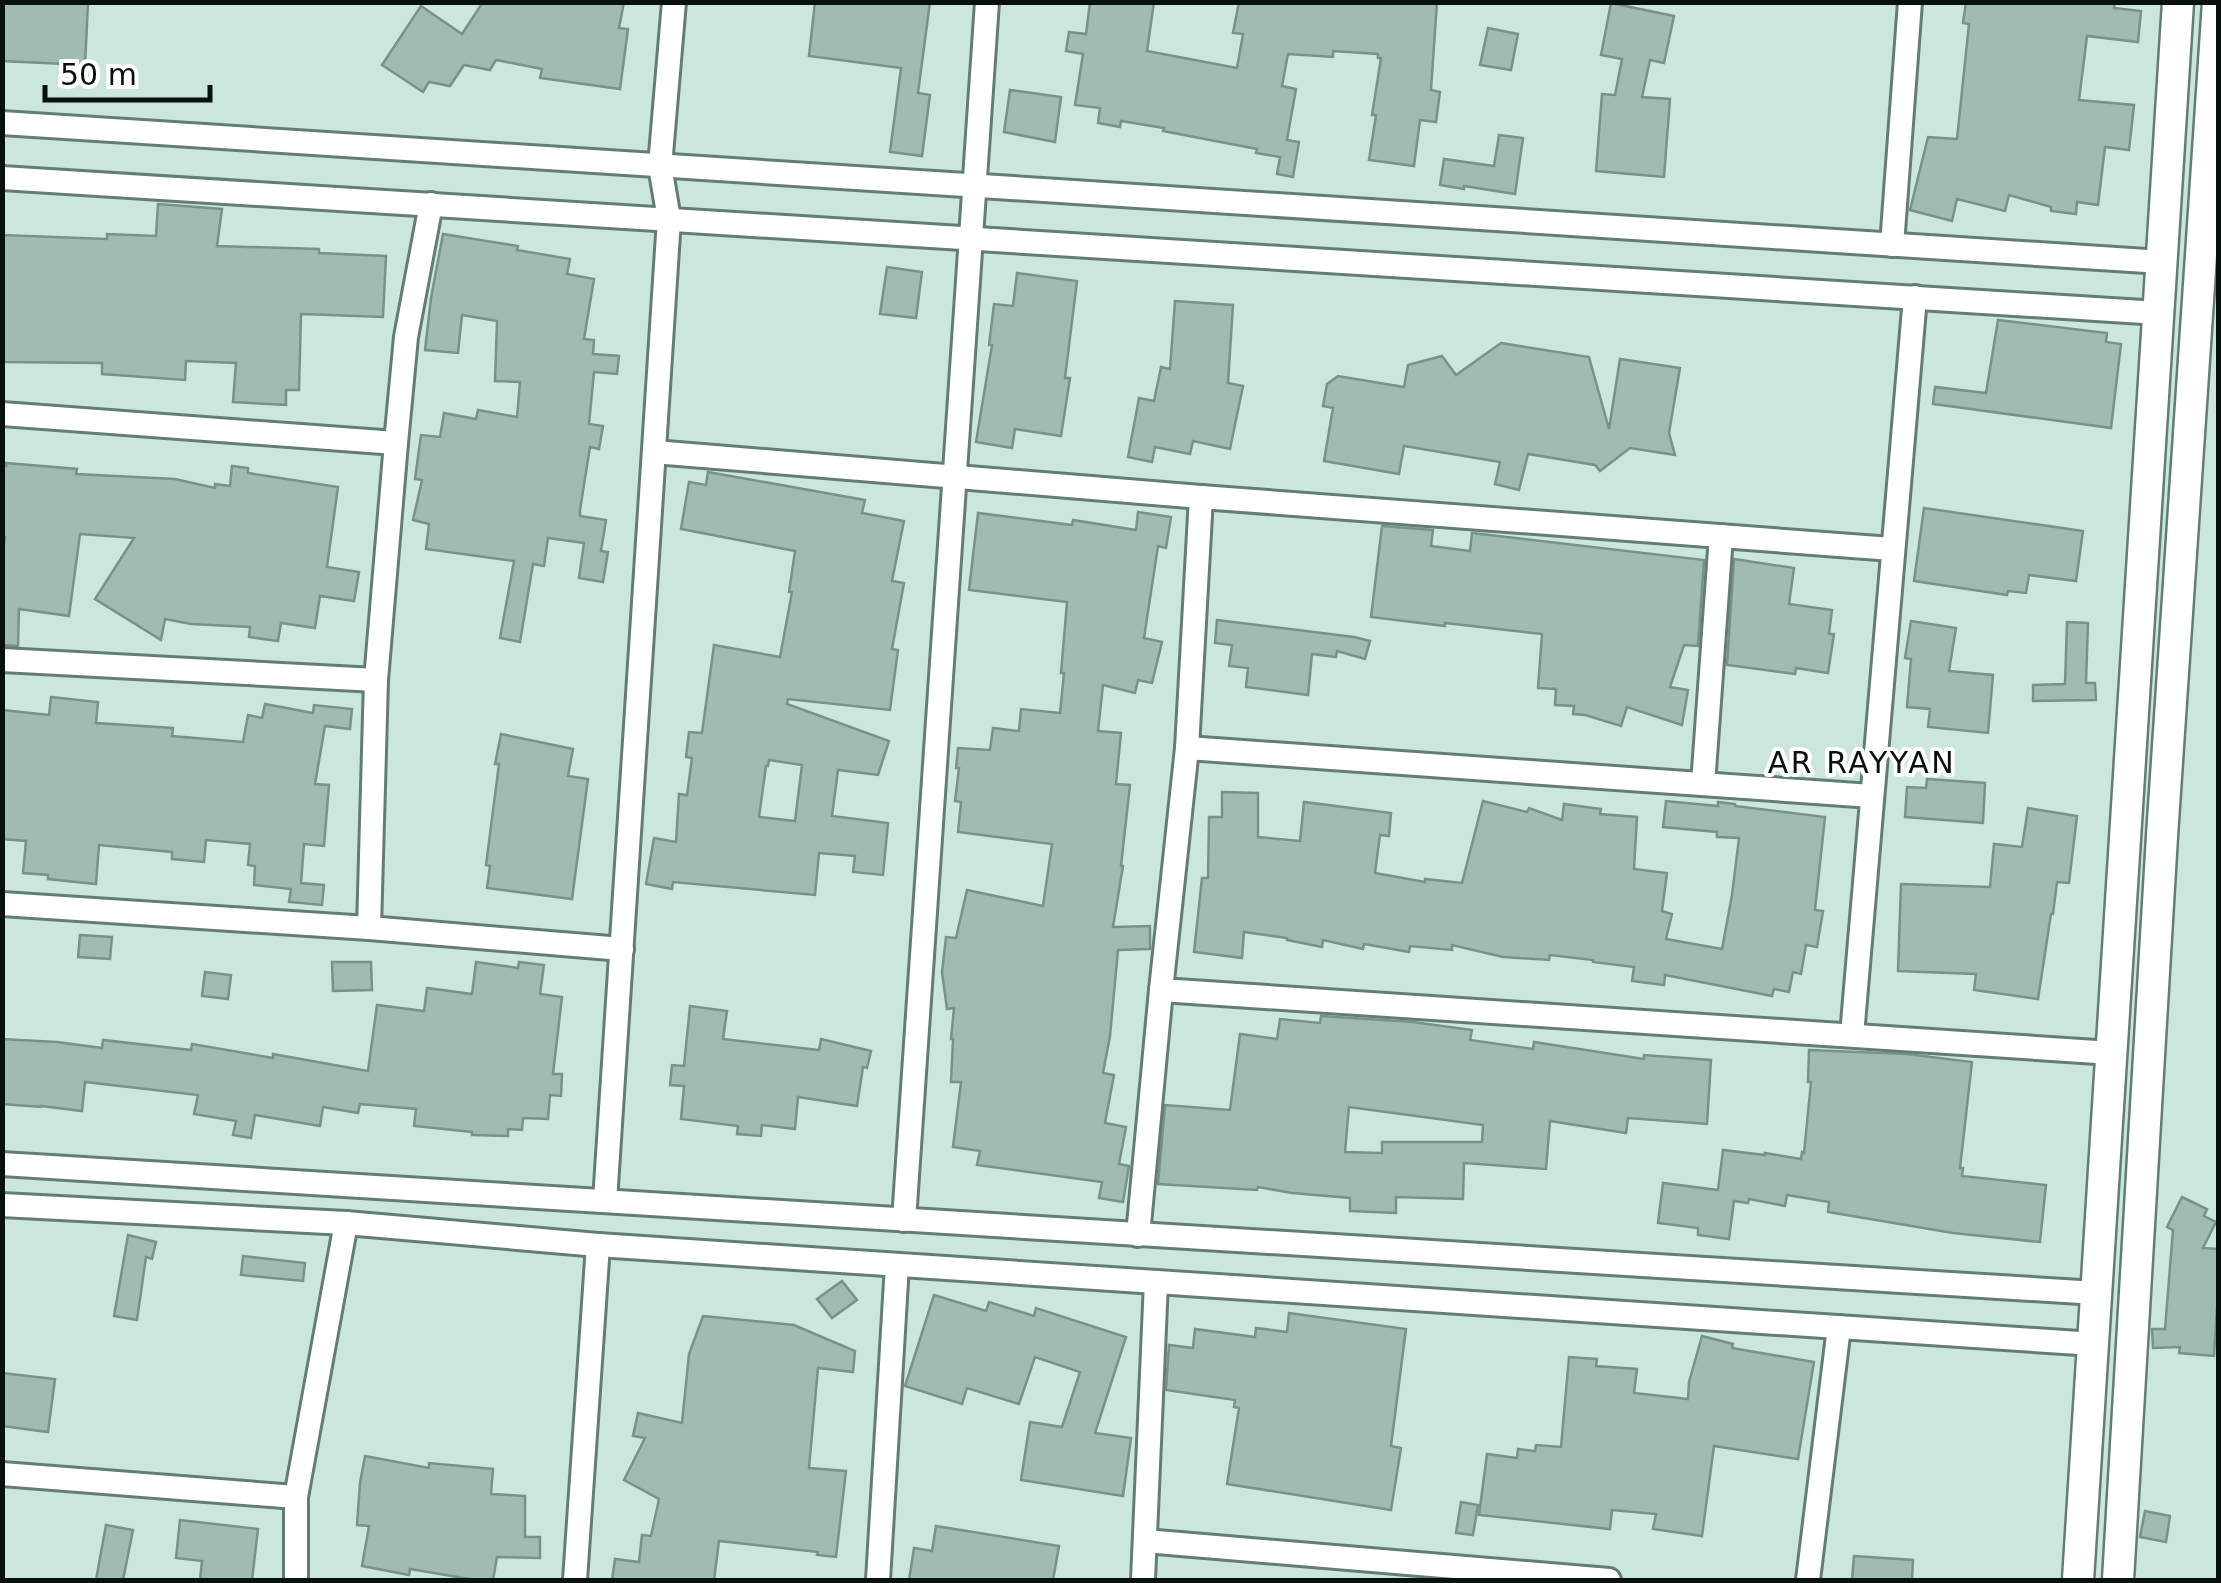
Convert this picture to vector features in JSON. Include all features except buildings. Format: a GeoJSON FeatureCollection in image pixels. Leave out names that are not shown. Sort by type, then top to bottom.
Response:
{"type":"FeatureCollection","features":[{"type":"Feature","properties":{"kind":"street"},"geometry":{"type":"LineString","coordinates":[[605,1201],[669,220],[660,166],[674,2]]}},
{"type":"Feature","properties":{"kind":"street"},"geometry":{"type":"LineString","coordinates":[[904,1220],[987,2]]}},
{"type":"Feature","properties":{"kind":"street"},"geometry":{"type":"LineString","coordinates":[[1892,245],[1910,2]]}},
{"type":"Feature","properties":{"kind":"street"},"geometry":{"type":"LineString","coordinates":[[2078,1580],[2178,2]]}},
{"type":"Feature","properties":{"kind":"street"},"geometry":{"type":"LineString","coordinates":[[2118,1580],[2218,2]]}},
{"type":"Feature","properties":{"kind":"street"},"geometry":{"type":"LineString","coordinates":[[2,124],[2162,262]]}},
{"type":"Feature","properties":{"kind":"street"},"geometry":{"type":"LineString","coordinates":[[2,178],[2159,313]]}},
{"type":"Feature","properties":{"kind":"street"},"geometry":{"type":"LineString","coordinates":[[368,928],[376,680],[396,443],[406,337],[431,204]]}},
{"type":"Feature","properties":{"kind":"street"},"geometry":{"type":"LineString","coordinates":[[1852,1036],[1915,298]]}},
{"type":"Feature","properties":{"kind":"street"},"geometry":{"type":"LineString","coordinates":[[2,414],[396,443]]}},
{"type":"Feature","properties":{"kind":"street"},"geometry":{"type":"LineString","coordinates":[[654,452],[1892,549]]}},
{"type":"Feature","properties":{"kind":"street"},"geometry":{"type":"LineString","coordinates":[[1138,1235],[1187,748],[1202,497]]}},
{"type":"Feature","properties":{"kind":"street"},"geometry":{"type":"LineString","coordinates":[[1702,784],[1721,536]]}},
{"type":"Feature","properties":{"kind":"street"},"geometry":{"type":"LineString","coordinates":[[2,660],[376,680]]}},
{"type":"Feature","properties":{"kind":"street"},"geometry":{"type":"LineString","coordinates":[[1187,748],[1872,796]]}},
{"type":"Feature","properties":{"kind":"street"},"geometry":{"type":"LineString","coordinates":[[2,904],[622,949]]}},
{"type":"Feature","properties":{"kind":"street"},"geometry":{"type":"LineString","coordinates":[[1161,990],[2112,1053]]}},
{"type":"Feature","properties":{"kind":"street"},"geometry":{"type":"LineString","coordinates":[[2,1164],[2097,1293]]}},
{"type":"Feature","properties":{"kind":"street"},"geometry":{"type":"LineString","coordinates":[[2,1205],[346,1222],[598,1245],[2094,1344]]}},
{"type":"Feature","properties":{"kind":"street"},"geometry":{"type":"LineString","coordinates":[[296,1580],[296,1497],[346,1222]]}},
{"type":"Feature","properties":{"kind":"street"},"geometry":{"type":"LineString","coordinates":[[575,1580],[598,1245]]}},
{"type":"Feature","properties":{"kind":"street"},"geometry":{"type":"LineString","coordinates":[[878,1580],[898,1265]]}},
{"type":"Feature","properties":{"kind":"street"},"geometry":{"type":"LineString","coordinates":[[1143,1580],[1156,1282]]}},
{"type":"Feature","properties":{"kind":"street"},"geometry":{"type":"LineString","coordinates":[[1808,1580],[1838,1327]]}},
{"type":"Feature","properties":{"kind":"street"},"geometry":{"type":"LineString","coordinates":[[2,1474],[296,1497]]}},
{"type":"Feature","properties":{"kind":"street"},"geometry":{"type":"LineString","coordinates":[[1144,1540],[1610,1580]]}},
{"type":"Feature","properties":{"kind":"district","name":"AR RAYYAN"},"geometry":{"type":"Point","coordinates":[1862,763]}}]}
